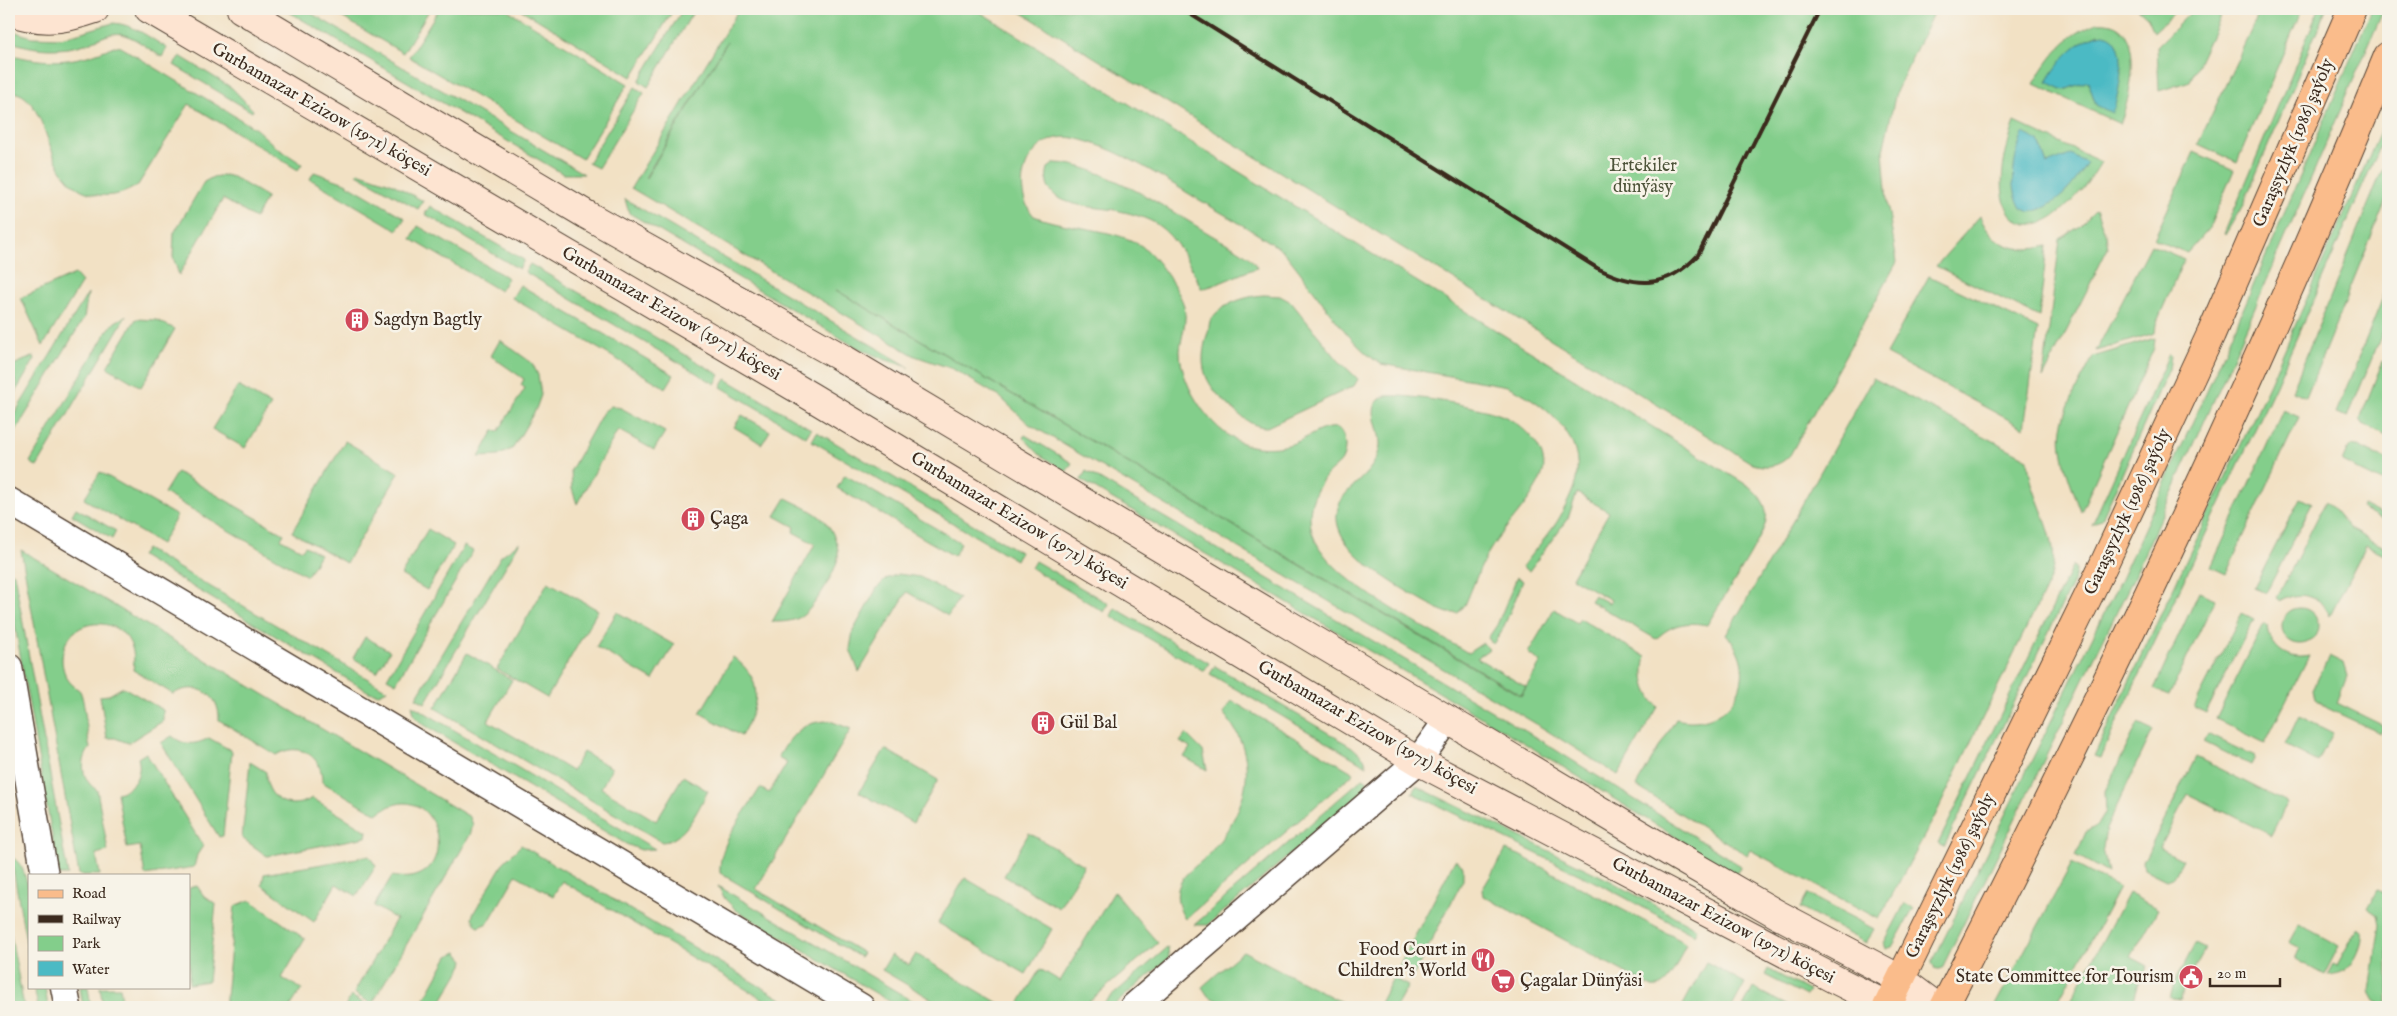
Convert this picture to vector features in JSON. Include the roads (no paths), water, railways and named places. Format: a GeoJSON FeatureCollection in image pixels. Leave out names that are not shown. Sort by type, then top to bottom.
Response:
{"type":"FeatureCollection","features":[{"type":"Feature","properties":{"kind":"main road","name":"Garaşsyzlyk (1986) şaýoly"},"geometry":{"type":"LineString","coordinates":[[1892,1007],[1900,979],[2103,566],[2211,334],[2352,9]]}},
{"type":"Feature","properties":{"kind":"main road"},"geometry":{"type":"LineString","coordinates":[[1944,1007],[2040,820],[2260,356],[2388,56]]}},
{"type":"Feature","properties":{"kind":"street"},"geometry":{"type":"LineString","coordinates":[[9,11],[38,19],[67,18],[95,9]]}},
{"type":"Feature","properties":{"kind":"street","name":"Gurbannazar Ezizow (1971) köçesi"},"geometry":{"type":"LineString","coordinates":[[149,9],[810,396],[1418,761],[1892,1007]]}},
{"type":"Feature","properties":{"kind":"street","name":"Gurbannazar Ezizow (1971) köçesi"},"geometry":{"type":"LineString","coordinates":[[241,9],[587,215],[854,365],[1777,914],[1900,979],[1937,1007]]}},
{"type":"Feature","properties":{"kind":"street"},"geometry":{"type":"LineString","coordinates":[[9,501],[861,1007]]}},
{"type":"Feature","properties":{"kind":"street"},"geometry":{"type":"LineString","coordinates":[[9,667],[45,874]]}},
{"type":"Feature","properties":{"kind":"street"},"geometry":{"type":"LineString","coordinates":[[1133,1007],[1418,761],[1448,719]]}},
{"type":"Feature","properties":{"kind":"street"},"geometry":{"type":"LineString","coordinates":[[64,988],[68,1007]]}},
{"type":"Feature","properties":{"kind":"water"},"geometry":{"type":"Polygon","coordinates":[[[2104,34],[2113,38],[2121,56],[2120,82],[2112,113],[2096,105],[2088,81],[2064,90],[2047,82],[2057,66],[2078,45],[2095,36],[2104,34]]]}},
{"type":"Feature","properties":{"kind":"water"},"geometry":{"type":"Polygon","coordinates":[[[2023,133],[2039,141],[2047,164],[2070,155],[2087,163],[2077,179],[2064,194],[2048,206],[2030,212],[2021,208],[2017,199],[2014,181],[2015,161],[2023,133]]]}},
{"type":"Feature","properties":{"kind":"railway"},"geometry":{"type":"LineString","coordinates":[[1182,9],[1597,268],[1611,275],[1638,282],[1650,282],[1675,274],[1698,255],[1820,9]]}},
{"type":"Feature","properties":{"kind":"place","name":"Sagdyn Bagtly"},"geometry":{"type":"Point","coordinates":[357,320]}},
{"type":"Feature","properties":{"kind":"place","name":"Çaga"},"geometry":{"type":"Point","coordinates":[693,519]}},
{"type":"Feature","properties":{"kind":"place","name":"Gül Bal"},"geometry":{"type":"Point","coordinates":[1043,723]}},
{"type":"Feature","properties":{"kind":"place","name":"Food Court in Children's World"},"geometry":{"type":"Point","coordinates":[1483,960]}},
{"type":"Feature","properties":{"kind":"place","name":"State Committee for Tourism"},"geometry":{"type":"Point","coordinates":[2191,977]}},
{"type":"Feature","properties":{"kind":"place","name":"Çagalar Dünýäsi"},"geometry":{"type":"Point","coordinates":[1503,981]}},
{"type":"Feature","properties":{"kind":"park label","name":"Ertekiler dünýäsy"},"geometry":{"type":"Point","coordinates":[1643,176]}}]}
